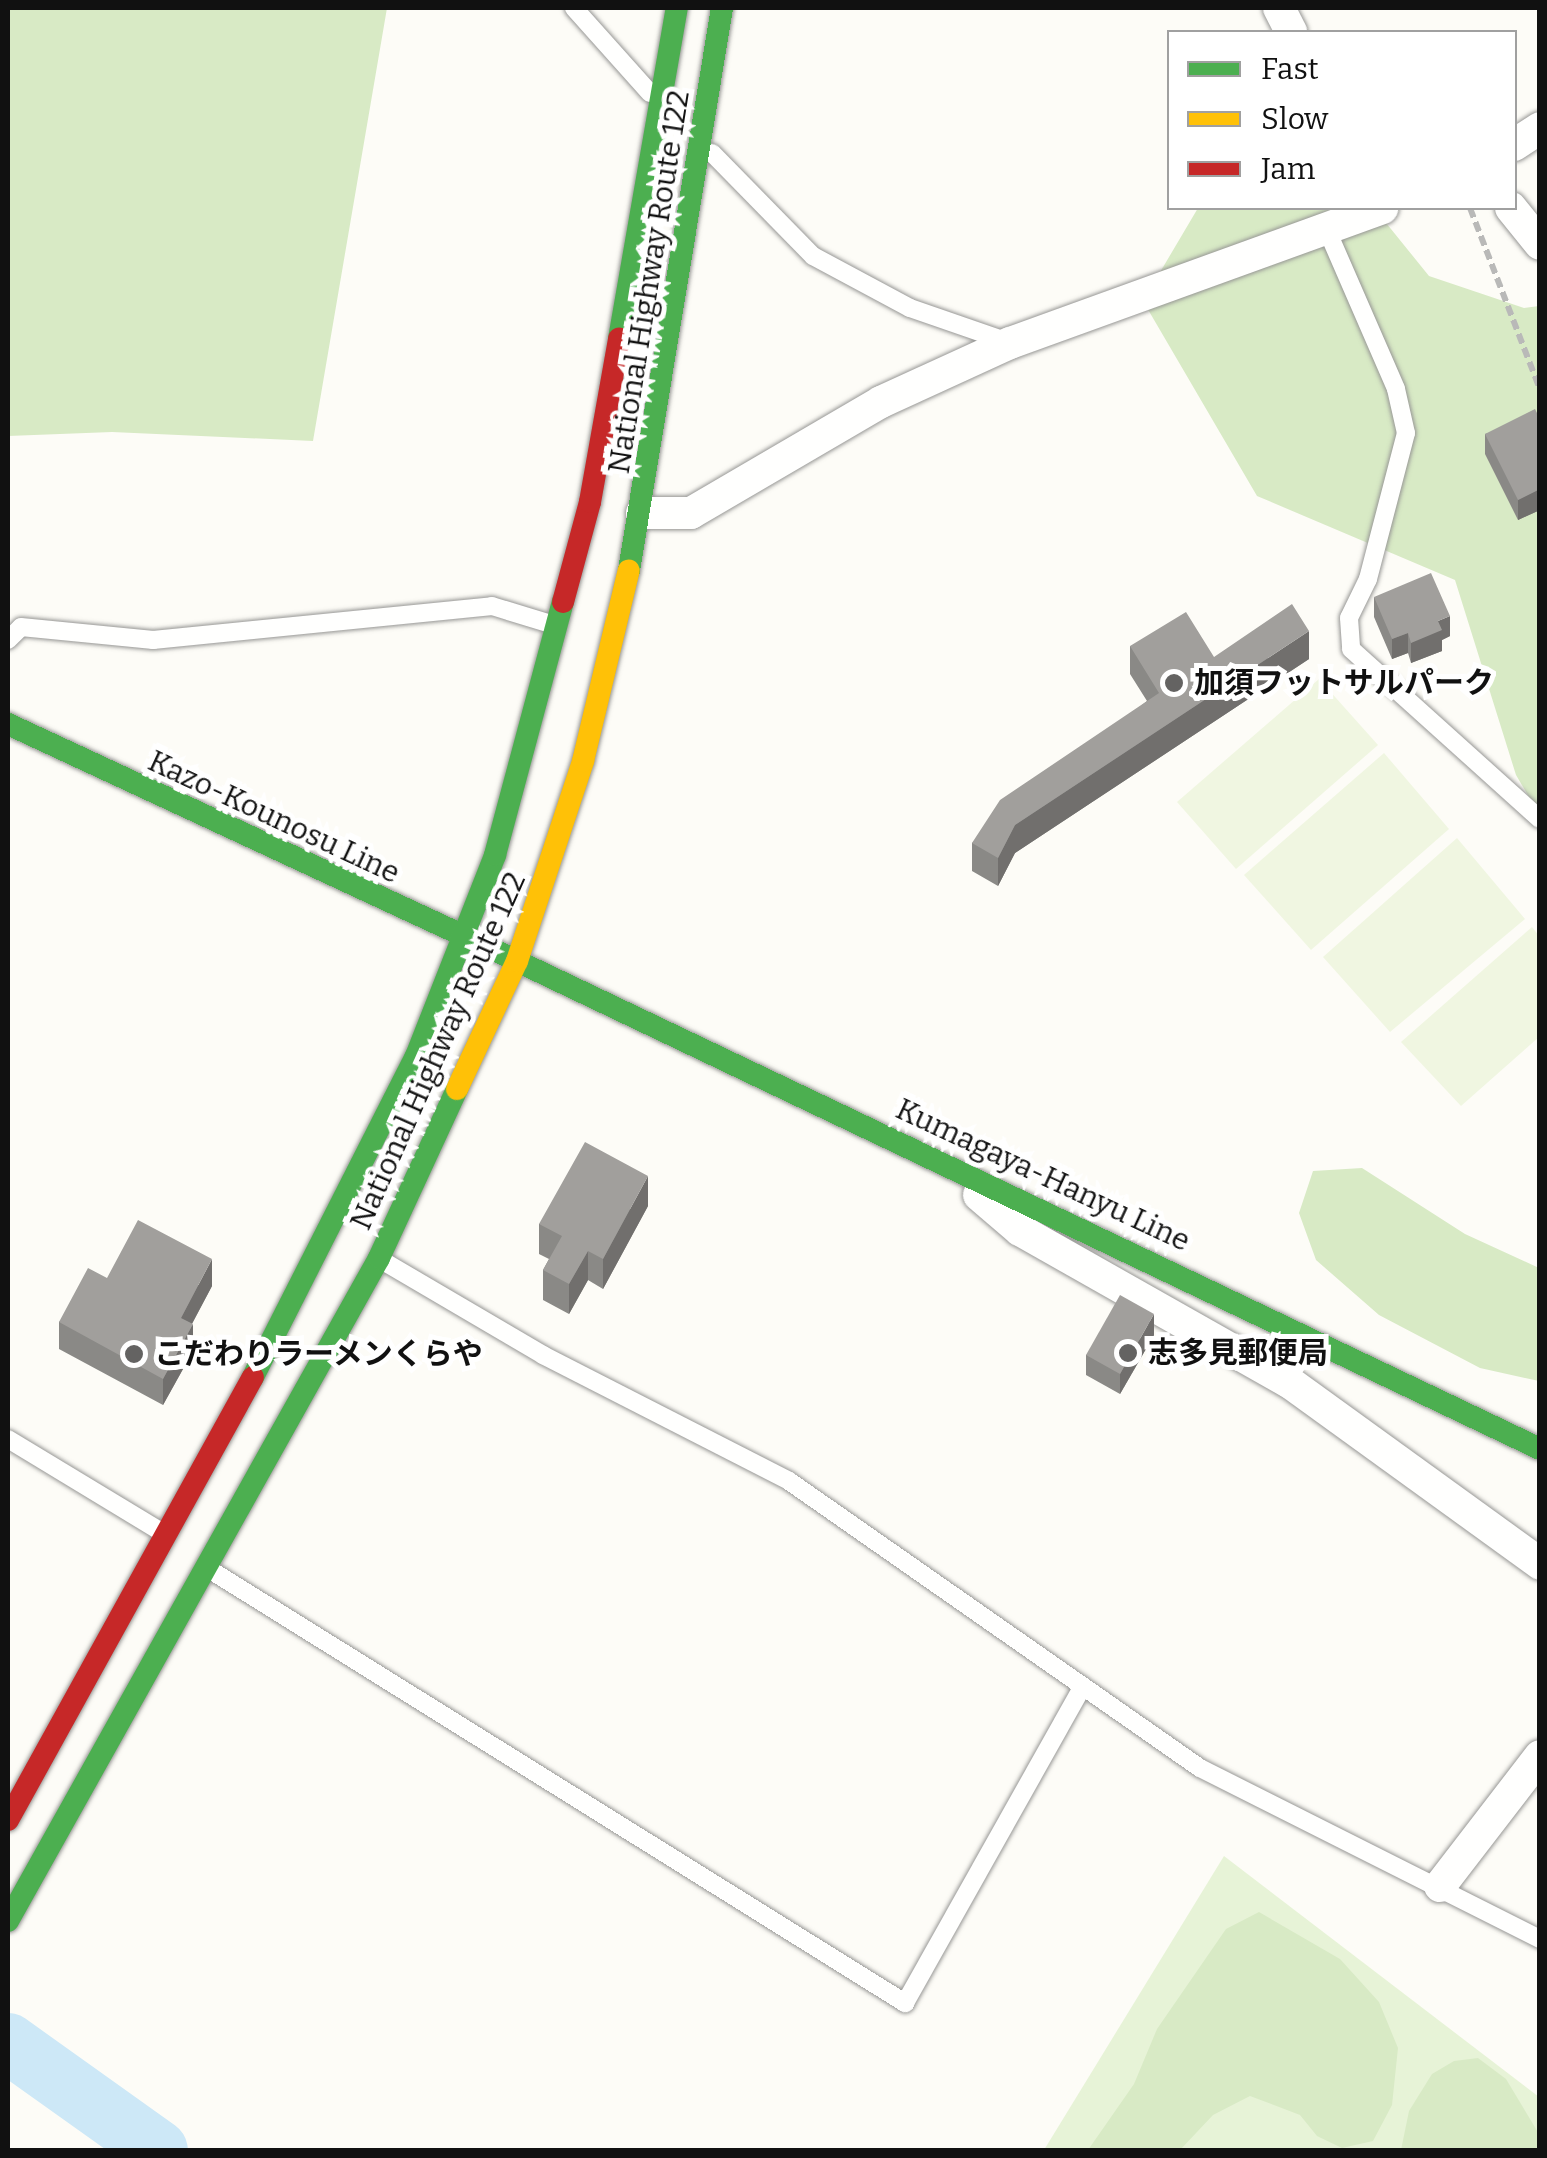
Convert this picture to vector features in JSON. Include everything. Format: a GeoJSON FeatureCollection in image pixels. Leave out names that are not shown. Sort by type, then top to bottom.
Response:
{"type":"FeatureCollection","features":[{"type":"Feature","properties":{"kind":"main road","name":"National Highway Route 122"},"geometry":{"type":"LineString","coordinates":[[8,1820],[170,1537],[341,1210],[416,1056],[496,855],[560,627],[676,8]]}},
{"type":"Feature","properties":{"kind":"main road","name":"National Highway Route 122"},"geometry":{"type":"LineString","coordinates":[[8,1921],[378,1258],[517,961],[583,761],[642,513],[722,8]]}},
{"type":"Feature","properties":{"kind":"main road","name":"Kazo-Kounosu Line"},"geometry":{"type":"LineString","coordinates":[[8,724],[517,961]]}},
{"type":"Feature","properties":{"kind":"main road","name":"Kumagaya-Hanyu Line"},"geometry":{"type":"LineString","coordinates":[[517,961],[949,1162],[1540,1450]]}},
{"type":"Feature","properties":{"kind":"street"},"geometry":{"type":"LineString","coordinates":[[1517,143],[1540,128]]}},
{"type":"Feature","properties":{"kind":"street"},"geometry":{"type":"LineString","coordinates":[[642,513],[692,512],[881,402],[1010,342],[1327,230],[1372,210]]}},
{"type":"Feature","properties":{"kind":"street"},"geometry":{"type":"LineString","coordinates":[[1513,210],[1540,244]]}},
{"type":"Feature","properties":{"kind":"street"},"geometry":{"type":"LineString","coordinates":[[949,1162],[1020,1230],[1289,1382],[1444,1488],[1540,1564]]}},
{"type":"Feature","properties":{"kind":"street"},"geometry":{"type":"LineString","coordinates":[[1440,1886],[1540,1756]]}},
{"type":"Feature","properties":{"kind":"lane"},"geometry":{"type":"LineString","coordinates":[[574,8],[661,104],[702,141],[748,197],[813,256],[910,308],[1010,342]]}},
{"type":"Feature","properties":{"kind":"lane"},"geometry":{"type":"LineString","coordinates":[[1327,230],[1396,390],[1406,433],[1368,578],[1348,618],[1351,648],[1540,819]]}},
{"type":"Feature","properties":{"kind":"lane"},"geometry":{"type":"LineString","coordinates":[[8,640],[21,627],[153,640],[492,606],[560,627]]}},
{"type":"Feature","properties":{"kind":"lane"},"geometry":{"type":"LineString","coordinates":[[378,1258],[544,1355],[789,1481],[1081,1690],[1200,1768],[1440,1886],[1540,1940]]}},
{"type":"Feature","properties":{"kind":"lane"},"geometry":{"type":"LineString","coordinates":[[8,1439],[170,1537]]}},
{"type":"Feature","properties":{"kind":"lane"},"geometry":{"type":"LineString","coordinates":[[207,1568],[905,2004],[1081,1690]]}},
{"type":"Feature","properties":{"kind":"path"},"geometry":{"type":"LineString","coordinates":[[1471,210],[1540,389]]}},
{"type":"Feature","properties":{"kind":"green space"},"geometry":{"type":"Polygon","coordinates":[[[8,8],[387,8],[313,441],[112,432],[8,436],[8,8]]]}},
{"type":"Feature","properties":{"kind":"green space"},"geometry":{"type":"Polygon","coordinates":[[[1197,210],[1376,210],[1429,276],[1524,308],[1539,306],[1539,814],[1516,775],[1455,580],[1257,496],[1143,301],[1197,210]]]}},
{"type":"Feature","properties":{"kind":"green space"},"geometry":{"type":"Polygon","coordinates":[[[1319,679],[1378,745],[1236,869],[1177,802],[1319,679]]]}},
{"type":"Feature","properties":{"kind":"green space"},"geometry":{"type":"Polygon","coordinates":[[[1384,753],[1449,829],[1311,950],[1244,875],[1384,753]]]}},
{"type":"Feature","properties":{"kind":"green space"},"geometry":{"type":"Polygon","coordinates":[[[1457,838],[1525,919],[1390,1032],[1323,957],[1457,838]]]}},
{"type":"Feature","properties":{"kind":"green space"},"geometry":{"type":"Polygon","coordinates":[[[1532,927],[1539,936],[1539,1037],[1461,1106],[1401,1042],[1532,927]]]}},
{"type":"Feature","properties":{"kind":"green space"},"geometry":{"type":"Polygon","coordinates":[[[1362,1168],[1465,1234],[1539,1268],[1539,1381],[1480,1368],[1379,1315],[1316,1260],[1299,1213],[1313,1171],[1362,1168]]]}},
{"type":"Feature","properties":{"kind":"green space"},"geometry":{"type":"Polygon","coordinates":[[[1224,1856],[1539,2097],[1539,2150],[1044,2150],[1224,1856]]]}},
{"type":"Feature","properties":{"kind":"green space"},"geometry":{"type":"Polygon","coordinates":[[[1259,1912],[1340,1959],[1379,2002],[1398,2048],[1392,2105],[1373,2141],[1342,2148],[1317,2136],[1300,2115],[1250,2096],[1213,2115],[1180,2150],[1088,2150],[1134,2084],[1157,2029],[1226,1929],[1259,1912]]]}},
{"type":"Feature","properties":{"kind":"green space"},"geometry":{"type":"Polygon","coordinates":[[[1478,2058],[1506,2079],[1539,2134],[1539,2150],[1401,2150],[1409,2111],[1432,2074],[1454,2061],[1478,2058]]]}},
{"type":"Feature","properties":{"kind":"building"},"geometry":{"type":"Polygon","coordinates":[[[1535,409],[1540,419],[1540,489],[1518,500],[1485,434],[1535,409]]]}},
{"type":"Feature","properties":{"kind":"building"},"geometry":{"type":"Polygon","coordinates":[[[1431,573],[1450,616],[1438,621],[1442,630],[1411,643],[1408,633],[1392,639],[1374,597],[1431,573]]]}},
{"type":"Feature","properties":{"kind":"building"},"geometry":{"type":"Polygon","coordinates":[[[1292,604],[1309,631],[1015,825],[998,858],[972,843],[1000,800],[1159,693],[1130,646],[1186,612],[1214,657],[1292,604]]]}},
{"type":"Feature","properties":{"kind":"building"},"geometry":{"type":"Polygon","coordinates":[[[585,1142],[648,1176],[603,1259],[588,1251],[569,1284],[543,1270],[562,1236],[539,1224],[585,1142]]]}},
{"type":"Feature","properties":{"kind":"building"},"geometry":{"type":"Polygon","coordinates":[[[138,1220],[212,1259],[181,1318],[193,1324],[163,1379],[59,1322],[88,1268],[107,1278],[138,1220]]]}},
{"type":"Feature","properties":{"kind":"building"},"geometry":{"type":"Polygon","coordinates":[[[1120,1295],[1154,1314],[1120,1374],[1086,1355],[1120,1295]]]}},
{"type":"Feature","properties":{"kind":"waterway"},"geometry":{"type":"LineString","coordinates":[[8,2043],[158,2150]]}},
{"type":"Feature","properties":{"kind":"traffic: fast"},"geometry":{"type":"LineString","coordinates":[[619,339],[677,8]]}},
{"type":"Feature","properties":{"kind":"traffic: fast"},"geometry":{"type":"LineString","coordinates":[[629,570],[722,8]]}},
{"type":"Feature","properties":{"kind":"traffic: fast"},"geometry":{"type":"LineString","coordinates":[[253,1377],[416,1056],[495,855],[563,602]]}},
{"type":"Feature","properties":{"kind":"traffic: fast"},"geometry":{"type":"LineString","coordinates":[[8,724],[505,955]]}},
{"type":"Feature","properties":{"kind":"traffic: fast"},"geometry":{"type":"LineString","coordinates":[[517,961],[1540,1449]]}},
{"type":"Feature","properties":{"kind":"traffic: fast"},"geometry":{"type":"LineString","coordinates":[[8,1921],[379,1258],[457,1089]]}},
{"type":"Feature","properties":{"kind":"traffic: slow"},"geometry":{"type":"LineString","coordinates":[[457,1089],[517,961],[583,761],[629,570]]}},
{"type":"Feature","properties":{"kind":"traffic: jam"},"geometry":{"type":"LineString","coordinates":[[563,602],[590,502],[619,339]]}},
{"type":"Feature","properties":{"kind":"traffic: jam"},"geometry":{"type":"LineString","coordinates":[[8,1820],[253,1377]]}},
{"type":"Feature","properties":{"kind":"place","name":"加須フットサルパーク"},"geometry":{"type":"Point","coordinates":[1174,683]}},
{"type":"Feature","properties":{"kind":"place","name":"志多見郵便局"},"geometry":{"type":"Point","coordinates":[1128,1353]}},
{"type":"Feature","properties":{"kind":"place","name":"こだわりラーメンくらや"},"geometry":{"type":"Point","coordinates":[134,1354]}}]}
